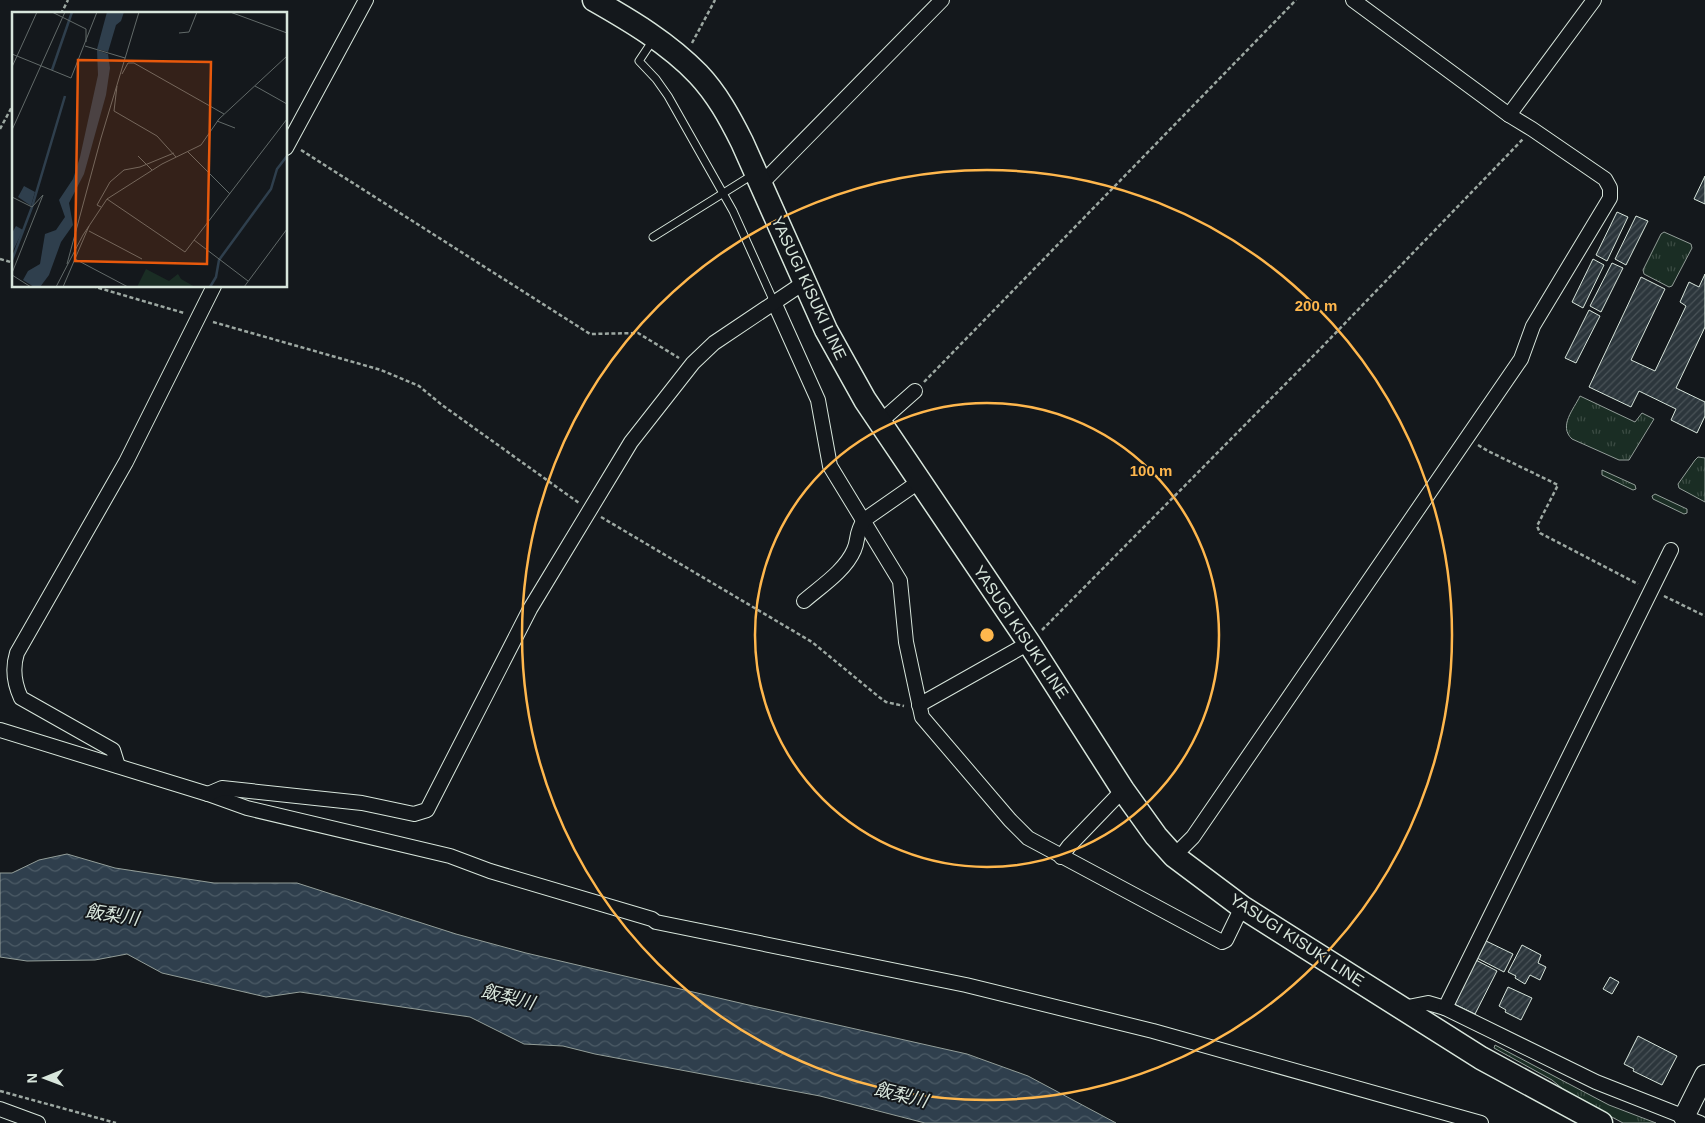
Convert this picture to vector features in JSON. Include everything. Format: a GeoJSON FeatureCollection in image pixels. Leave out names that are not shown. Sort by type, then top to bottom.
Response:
{"type":"FeatureCollection","features":[{"type":"Feature","properties":{"kind":"main road","name":"YASUGI KISUKI LINE"},"geometry":{"type":"LineString","coordinates":[[594,0],[655,38],[683,60],[699,75],[728,114],[826,330],[865,400],[1029,643],[1123,790],[1156,836],[1174,856],[1242,907],[1481,1058],[1602,1123]]}},
{"type":"Feature","properties":{"kind":"street"},"geometry":{"type":"LineString","coordinates":[[288,145],[366,0]]}},
{"type":"Feature","properties":{"kind":"street"},"geometry":{"type":"LineString","coordinates":[[758,179],[942,0]]}},
{"type":"Feature","properties":{"kind":"street"},"geometry":{"type":"LineString","coordinates":[[1174,856],[1193,838],[1521,359],[1533,326],[1610,198],[1610,188],[1605,179],[1509,115],[1353,0]]}},
{"type":"Feature","properties":{"kind":"street"},"geometry":{"type":"LineString","coordinates":[[1509,115],[1594,0]]}},
{"type":"Feature","properties":{"kind":"street"},"geometry":{"type":"LineString","coordinates":[[208,794],[222,788],[362,803],[414,814],[427,810],[530,609],[631,442],[693,363],[714,343],[805,282]]}},
{"type":"Feature","properties":{"kind":"street"},"geometry":{"type":"LineString","coordinates":[[118,766],[113,750],[21,698],[14,678],[14,663],[17,653],[126,462],[213,288]]}},
{"type":"Feature","properties":{"kind":"street"},"geometry":{"type":"LineString","coordinates":[[774,302],[818,400],[830,466],[900,580],[906,642],[922,716],[1022,833],[1061,857],[1222,942],[1226,940],[1242,907]]}},
{"type":"Feature","properties":{"kind":"street"},"geometry":{"type":"LineString","coordinates":[[880,422],[915,391]]}},
{"type":"Feature","properties":{"kind":"street"},"geometry":{"type":"LineString","coordinates":[[804,601],[841,568],[854,552],[858,529],[864,520],[920,481]]}},
{"type":"Feature","properties":{"kind":"street"},"geometry":{"type":"LineString","coordinates":[[1445,1008],[1671,550]]}},
{"type":"Feature","properties":{"kind":"street"},"geometry":{"type":"LineString","coordinates":[[919,705],[1029,643]]}},
{"type":"Feature","properties":{"kind":"street"},"geometry":{"type":"LineString","coordinates":[[0,730],[208,794],[247,808],[450,856],[490,871],[652,919],[656,922],[985,989],[1152,1031],[1482,1123]]}},
{"type":"Feature","properties":{"kind":"street"},"geometry":{"type":"LineString","coordinates":[[1061,857],[1068,846],[1123,790]]}},
{"type":"Feature","properties":{"kind":"street"},"geometry":{"type":"LineString","coordinates":[[1403,1008],[1428,1003],[1445,1008],[1596,1082],[1692,1120],[1705,1074]]}},
{"type":"Feature","properties":{"kind":"street"},"geometry":{"type":"LineString","coordinates":[[0,1109],[38,1123]]}},
{"type":"Feature","properties":{"kind":"lane"},"geometry":{"type":"LineString","coordinates":[[655,38],[639,61],[656,79],[668,96],[723,194],[742,230],[774,302]]}},
{"type":"Feature","properties":{"kind":"lane"},"geometry":{"type":"LineString","coordinates":[[653,238],[723,194],[758,179]]}},
{"type":"Feature","properties":{"kind":"path"},"geometry":{"type":"LineString","coordinates":[[62,12],[68,0]]}},
{"type":"Feature","properties":{"kind":"path"},"geometry":{"type":"LineString","coordinates":[[683,60],[715,0]]}},
{"type":"Feature","properties":{"kind":"path"},"geometry":{"type":"LineString","coordinates":[[915,391],[1296,0]]}},
{"type":"Feature","properties":{"kind":"path"},"geometry":{"type":"LineString","coordinates":[[0,129],[12,107]]}},
{"type":"Feature","properties":{"kind":"path"},"geometry":{"type":"LineString","coordinates":[[1029,643],[1328,340],[1532,129]]}},
{"type":"Feature","properties":{"kind":"path"},"geometry":{"type":"LineString","coordinates":[[288,145],[590,334],[638,333],[674,357],[693,363]]}},
{"type":"Feature","properties":{"kind":"path"},"geometry":{"type":"LineString","coordinates":[[99,288],[381,370],[418,386],[590,510],[812,642],[879,698],[886,702],[907,706],[919,705]]}},
{"type":"Feature","properties":{"kind":"path"},"geometry":{"type":"LineString","coordinates":[[1466,437],[1488,451],[1558,485],[1537,526],[1540,533],[1705,616]]}},
{"type":"Feature","properties":{"kind":"path"},"geometry":{"type":"LineString","coordinates":[[0,1091],[116,1123]]}},
{"type":"Feature","properties":{"kind":"green space"},"geometry":{"type":"Polygon","coordinates":[[[1664,232],[1691,244],[1692,248],[1672,286],[1669,287],[1644,274],[1643,270],[1661,234],[1664,232]]]}},
{"type":"Feature","properties":{"kind":"green space"},"geometry":{"type":"Polygon","coordinates":[[[1580,396],[1635,422],[1642,413],[1654,419],[1629,460],[1619,460],[1572,439],[1568,434],[1566,429],[1567,423],[1580,396]]]}},
{"type":"Feature","properties":{"kind":"green space"},"geometry":{"type":"Polygon","coordinates":[[[1698,457],[1705,458],[1705,502],[1679,488],[1678,484],[1698,457]]]}},
{"type":"Feature","properties":{"kind":"green space"},"geometry":{"type":"Polygon","coordinates":[[[1602,470],[1635,485],[1636,489],[1633,490],[1602,475],[1602,470]]]}},
{"type":"Feature","properties":{"kind":"green space"},"geometry":{"type":"Polygon","coordinates":[[[1655,494],[1687,509],[1687,513],[1684,514],[1653,499],[1652,496],[1655,494]]]}},
{"type":"Feature","properties":{"kind":"green space"},"geometry":{"type":"Polygon","coordinates":[[[1495,1045],[1609,1105],[1656,1123],[1623,1123],[1569,1094],[1552,1080],[1494,1048],[1495,1045]]]}},
{"type":"Feature","properties":{"kind":"water","name":"飯梨川"},"geometry":{"type":"Polygon","coordinates":[[[67,854],[115,868],[214,883],[297,883],[456,934],[526,953],[967,1054],[1028,1076],[1116,1123],[925,1123],[820,1096],[595,1054],[563,1046],[524,1044],[470,1017],[300,992],[266,997],[162,973],[127,954],[95,960],[27,961],[0,957],[0,873],[12,873],[39,860],[67,854]]]}},
{"type":"Feature","properties":{"kind":"building"},"geometry":{"type":"Polygon","coordinates":[[[1705,176],[1705,204],[1694,199],[1705,176]]]}},
{"type":"Feature","properties":{"kind":"building"},"geometry":{"type":"Polygon","coordinates":[[[1617,212],[1628,217],[1607,261],[1596,255],[1617,212]]]}},
{"type":"Feature","properties":{"kind":"building"},"geometry":{"type":"Polygon","coordinates":[[[1636,216],[1648,221],[1626,265],[1615,259],[1636,216]]]}},
{"type":"Feature","properties":{"kind":"building"},"geometry":{"type":"Polygon","coordinates":[[[1593,259],[1604,265],[1583,308],[1572,302],[1593,259]]]}},
{"type":"Feature","properties":{"kind":"building"},"geometry":{"type":"Polygon","coordinates":[[[1612,263],[1623,268],[1601,312],[1590,306],[1612,263]]]}},
{"type":"Feature","properties":{"kind":"building"},"geometry":{"type":"Polygon","coordinates":[[[1705,274],[1705,327],[1676,388],[1705,402],[1705,416],[1697,433],[1671,420],[1676,409],[1639,391],[1631,407],[1589,387],[1641,277],[1665,289],[1631,360],[1655,371],[1686,306],[1680,302],[1689,282],[1699,287],[1705,274]]]}},
{"type":"Feature","properties":{"kind":"building"},"geometry":{"type":"Polygon","coordinates":[[[1589,310],[1600,316],[1576,363],[1565,358],[1589,310]]]}},
{"type":"Feature","properties":{"kind":"building"},"geometry":{"type":"Polygon","coordinates":[[[1484,940],[1513,954],[1504,972],[1475,957],[1484,940]]]}},
{"type":"Feature","properties":{"kind":"building"},"geometry":{"type":"Polygon","coordinates":[[[1522,945],[1541,955],[1538,963],[1546,967],[1540,980],[1530,975],[1525,984],[1508,972],[1522,945]]]}},
{"type":"Feature","properties":{"kind":"building"},"geometry":{"type":"Polygon","coordinates":[[[1474,959],[1497,971],[1475,1014],[1452,1003],[1474,959]]]}},
{"type":"Feature","properties":{"kind":"building"},"geometry":{"type":"Polygon","coordinates":[[[1610,977],[1619,982],[1612,994],[1603,989],[1610,977]]]}},
{"type":"Feature","properties":{"kind":"building"},"geometry":{"type":"Polygon","coordinates":[[[1508,987],[1532,998],[1521,1020],[1505,1012],[1506,1010],[1499,1006],[1508,987]]]}},
{"type":"Feature","properties":{"kind":"building"},"geometry":{"type":"Polygon","coordinates":[[[1638,1036],[1677,1056],[1662,1085],[1633,1071],[1634,1069],[1624,1064],[1638,1036]]]}}]}
